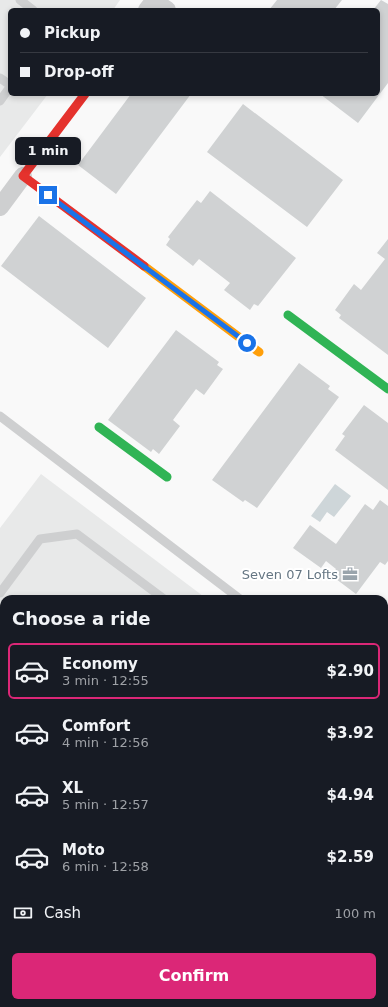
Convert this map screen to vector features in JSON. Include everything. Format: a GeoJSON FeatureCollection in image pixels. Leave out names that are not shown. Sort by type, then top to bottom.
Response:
{"type":"FeatureCollection","features":[{"type":"Feature","properties":{"kind":"street"},"geometry":{"type":"LineString","coordinates":[[149,8],[154,1],[164,8]]}},
{"type":"Feature","properties":{"kind":"street"},"geometry":{"type":"LineString","coordinates":[[0,207],[84,96]]}},
{"type":"Feature","properties":{"kind":"street"},"geometry":{"type":"LineString","coordinates":[[24,176],[259,352]]}},
{"type":"Feature","properties":{"kind":"street"},"geometry":{"type":"LineString","coordinates":[[288,315],[388,389]]}},
{"type":"Feature","properties":{"kind":"street"},"geometry":{"type":"LineString","coordinates":[[99,427],[167,477]]}},
{"type":"Feature","properties":{"kind":"lane"},"geometry":{"type":"LineString","coordinates":[[20,0],[30,8]]}},
{"type":"Feature","properties":{"kind":"lane"},"geometry":{"type":"LineString","coordinates":[[0,78],[8,84]]}},
{"type":"Feature","properties":{"kind":"lane"},"geometry":{"type":"LineString","coordinates":[[0,101],[8,89]]}},
{"type":"Feature","properties":{"kind":"lane"},"geometry":{"type":"LineString","coordinates":[[0,416],[235,595]]}},
{"type":"Feature","properties":{"kind":"lane"},"geometry":{"type":"LineString","coordinates":[[0,593],[40,539],[77,534],[159,595]]}},
{"type":"Feature","properties":{"kind":"shaded area"},"geometry":{"type":"Polygon","coordinates":[[[0,0],[120,0],[114,8],[8,8],[8,96],[46,96],[0,157],[0,0]]]}},
{"type":"Feature","properties":{"kind":"shaded area"},"geometry":{"type":"Polygon","coordinates":[[[41,474],[202,595],[0,595],[0,528],[41,474]]]}},
{"type":"Feature","properties":{"kind":"shaded area"},"geometry":{"type":"Polygon","coordinates":[[[335,484],[351,496],[334,517],[327,512],[320,522],[311,516],[335,484]]]}},
{"type":"Feature","properties":{"kind":"building"},"geometry":{"type":"Polygon","coordinates":[[[277,0],[342,0],[336,8],[271,8],[277,0]]]}},
{"type":"Feature","properties":{"kind":"building"},"geometry":{"type":"Polygon","coordinates":[[[381,0],[388,4],[388,83],[380,94],[380,8],[375,8],[381,0]]]}},
{"type":"Feature","properties":{"kind":"building"},"geometry":{"type":"Polygon","coordinates":[[[130,96],[190,96],[116,194],[78,165],[130,96]]]}},
{"type":"Feature","properties":{"kind":"building"},"geometry":{"type":"Polygon","coordinates":[[[323,96],[378,96],[358,123],[323,96]]]}},
{"type":"Feature","properties":{"kind":"building"},"geometry":{"type":"Polygon","coordinates":[[[243,104],[343,180],[307,227],[207,152],[243,104]]]}},
{"type":"Feature","properties":{"kind":"building"},"geometry":{"type":"Polygon","coordinates":[[[210,191],[296,258],[258,306],[254,304],[250,310],[224,290],[230,283],[199,259],[193,266],[166,245],[170,239],[168,237],[197,200],[201,203],[210,191]]]}},
{"type":"Feature","properties":{"kind":"building"},"geometry":{"type":"Polygon","coordinates":[[[39,216],[146,298],[108,348],[1,266],[39,216]]]}},
{"type":"Feature","properties":{"kind":"building"},"geometry":{"type":"Polygon","coordinates":[[[388,239],[388,355],[339,318],[341,315],[335,310],[354,284],[361,290],[385,259],[377,253],[388,239]]]}},
{"type":"Feature","properties":{"kind":"building"},"geometry":{"type":"Polygon","coordinates":[[[176,330],[219,362],[217,365],[223,369],[204,395],[196,389],[173,420],[180,426],[159,454],[153,449],[151,452],[108,420],[176,330]]]}},
{"type":"Feature","properties":{"kind":"building"},"geometry":{"type":"Polygon","coordinates":[[[299,363],[330,386],[328,389],[339,397],[257,508],[245,500],[243,502],[212,480],[299,363]]]}},
{"type":"Feature","properties":{"kind":"building"},"geometry":{"type":"Polygon","coordinates":[[[364,405],[388,423],[388,490],[335,450],[345,436],[342,434],[364,405]]]}},
{"type":"Feature","properties":{"kind":"building"},"geometry":{"type":"Polygon","coordinates":[[[380,500],[388,506],[388,561],[385,565],[380,562],[356,594],[332,576],[336,569],[326,561],[321,568],[293,548],[310,525],[336,544],[365,504],[373,510],[380,500]]]}},
{"type":"Feature","properties":{"kind":"traffic: fast"},"geometry":{"type":"LineString","coordinates":[[288,315],[388,389]]}},
{"type":"Feature","properties":{"kind":"traffic: fast"},"geometry":{"type":"LineString","coordinates":[[99,427],[167,477]]}},
{"type":"Feature","properties":{"kind":"traffic: slow"},"geometry":{"type":"LineString","coordinates":[[144,266],[259,352]]}},
{"type":"Feature","properties":{"kind":"traffic: jam"},"geometry":{"type":"LineString","coordinates":[[83,96],[23,176],[144,266]]}},
{"type":"Feature","properties":{"kind":"place","name":"Seven 07 Lofts"},"geometry":{"type":"Point","coordinates":[350,574]}},
{"type":"Feature","properties":{"kind":"route"},"geometry":{"type":"LineString","coordinates":[[48,195],[247,343]]}}]}
